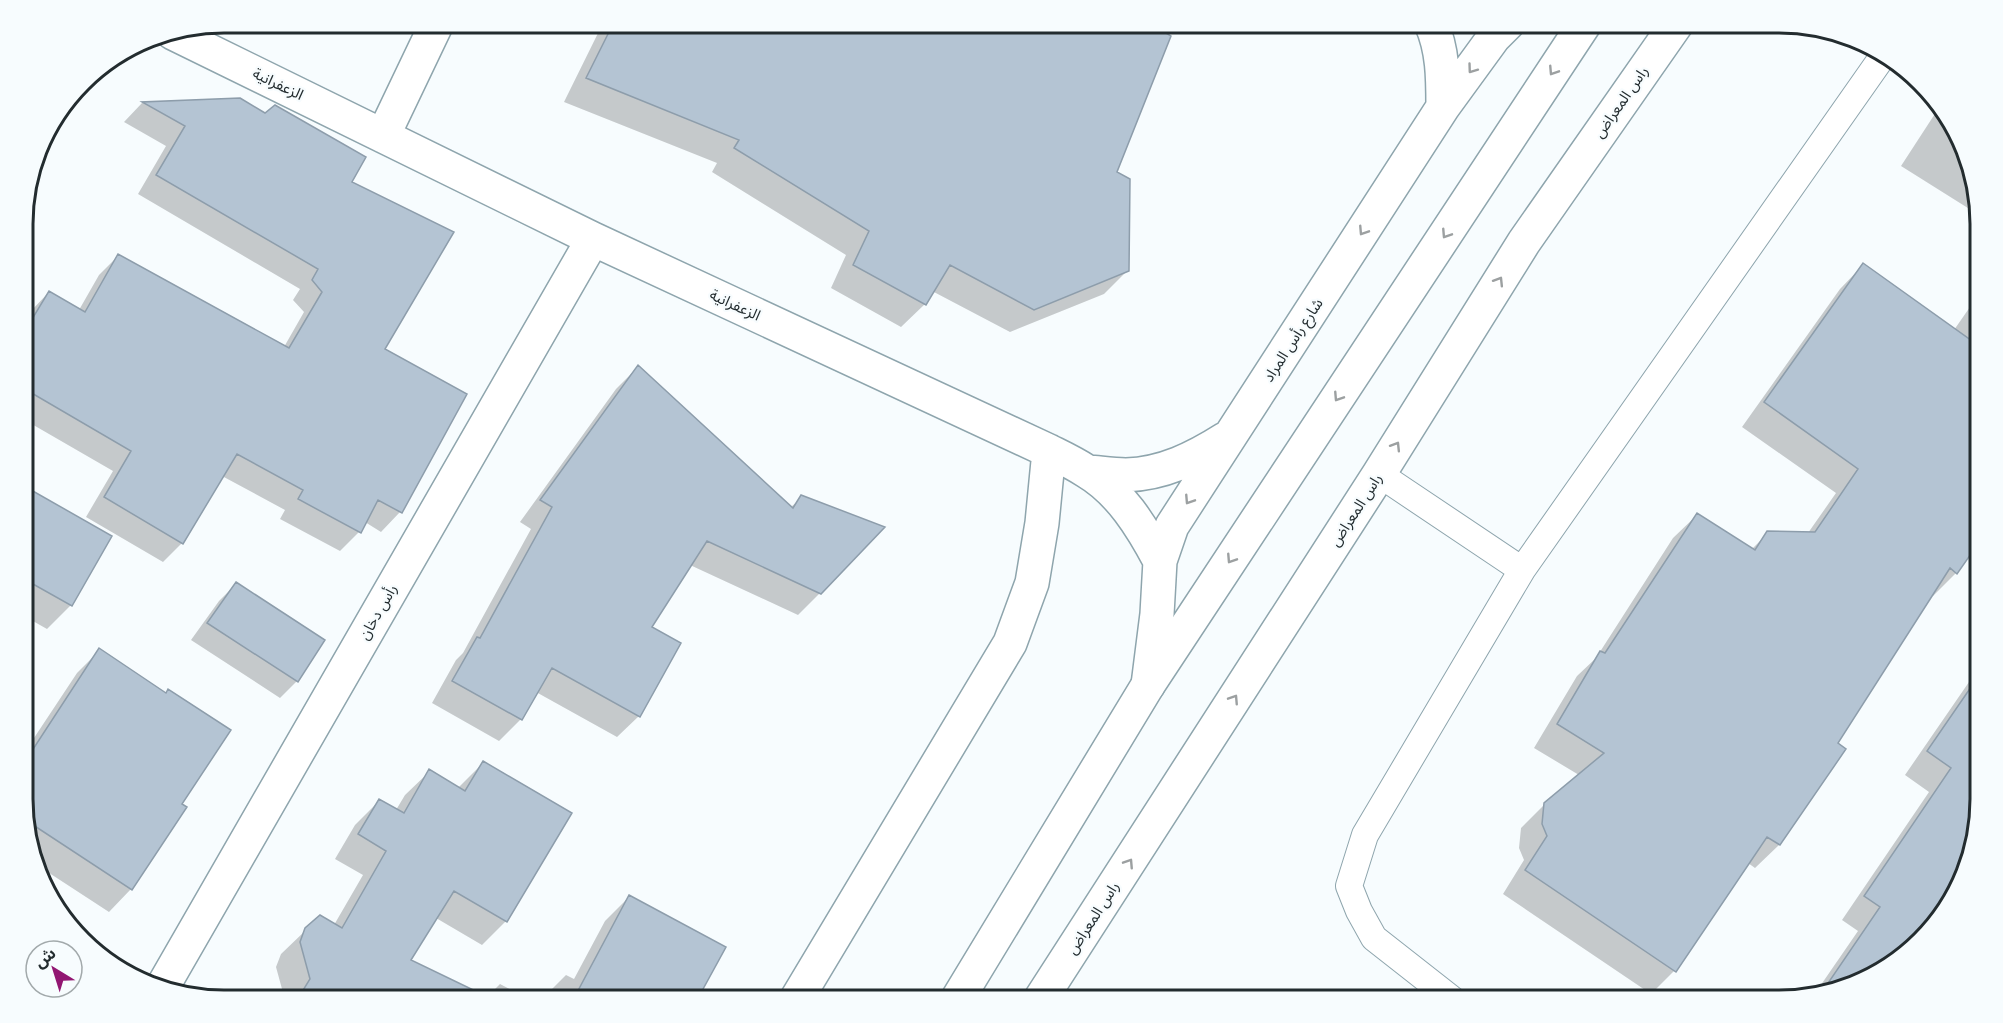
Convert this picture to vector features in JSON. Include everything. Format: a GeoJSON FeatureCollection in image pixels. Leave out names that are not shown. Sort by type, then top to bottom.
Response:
{"type":"FeatureCollection","features":[{"type":"Feature","properties":{"kind":"street"},"geometry":{"type":"LineString","coordinates":[[383,136],[432,33]]}},
{"type":"Feature","properties":{"kind":"street"},"geometry":{"type":"LineString","coordinates":[[1435,33],[1443,71],[1443,107]]}},
{"type":"Feature","properties":{"kind":"street","name":"شارع رأس المراد"},"geometry":{"type":"LineString","coordinates":[[1148,685],[1157,614],[1160,561],[1172,526],[1443,107],[1498,33]]}},
{"type":"Feature","properties":{"kind":"street"},"geometry":{"type":"LineString","coordinates":[[963,990],[1148,685],[1579,33]]}},
{"type":"Feature","properties":{"kind":"street","name":"راس المعراض"},"geometry":{"type":"LineString","coordinates":[[1046,990],[1379,474],[1524,242],[1669,33]]}},
{"type":"Feature","properties":{"kind":"street","name":"الزعفرانية"},"geometry":{"type":"LineString","coordinates":[[184,38],[593,238],[1049,451],[1088,472],[1110,490],[1146,535],[1160,561]]}},
{"type":"Feature","properties":{"kind":"street","name":"رأس دخان"},"geometry":{"type":"LineString","coordinates":[[166,981],[593,238]]}},
{"type":"Feature","properties":{"kind":"street","name":"الزعفرانية"},"geometry":{"type":"LineString","coordinates":[[1088,472],[1126,475],[1164,469],[1199,456],[1231,435]]}},
{"type":"Feature","properties":{"kind":"street"},"geometry":{"type":"LineString","coordinates":[[802,990],[1010,643],[1032,583],[1042,523],[1049,451]]}},
{"type":"Feature","properties":{"kind":"lane"},"geometry":{"type":"LineString","coordinates":[[1440,990],[1374,938],[1359,911],[1349,886],[1365,835],[1521,570],[1879,62]]}},
{"type":"Feature","properties":{"kind":"lane"},"geometry":{"type":"LineString","coordinates":[[1379,474],[1521,570]]}},
{"type":"Feature","properties":{"kind":"building"},"geometry":{"type":"Polygon","coordinates":[[[608,33],[1166,33],[1171,36],[1117,172],[1130,179],[1129,271],[1034,310],[950,265],[926,305],[853,265],[869,231],[734,148],[739,140],[586,78],[608,33]]]}},
{"type":"Feature","properties":{"kind":"building"},"geometry":{"type":"Polygon","coordinates":[[[240,98],[265,113],[275,105],[366,157],[352,182],[454,232],[385,349],[467,394],[402,513],[378,500],[361,533],[298,499],[303,490],[237,454],[183,544],[104,497],[131,451],[33,394],[33,317],[49,291],[85,312],[118,254],[289,348],[322,292],[312,280],[318,269],[156,175],[185,126],[142,102],[240,98]]]}},
{"type":"Feature","properties":{"kind":"building"},"geometry":{"type":"Polygon","coordinates":[[[1863,263],[1970,340],[1970,555],[1957,574],[1950,568],[1838,743],[1846,749],[1780,845],[1767,837],[1676,972],[1525,870],[1547,836],[1542,824],[1544,803],[1604,753],[1557,724],[1600,651],[1605,653],[1697,513],[1755,550],[1767,531],[1815,532],[1858,469],[1764,402],[1863,263]]]}},
{"type":"Feature","properties":{"kind":"building"},"geometry":{"type":"Polygon","coordinates":[[[638,365],[793,508],[801,495],[885,527],[821,594],[707,541],[652,627],[681,643],[640,717],[552,668],[522,720],[452,681],[477,637],[480,638],[552,507],[540,500],[638,365]]]}},
{"type":"Feature","properties":{"kind":"building"},"geometry":{"type":"Polygon","coordinates":[[[33,491],[112,536],[72,606],[33,584],[33,491]]]}},
{"type":"Feature","properties":{"kind":"building"},"geometry":{"type":"Polygon","coordinates":[[[236,582],[325,640],[298,682],[207,623],[236,582]]]}},
{"type":"Feature","properties":{"kind":"building"},"geometry":{"type":"Polygon","coordinates":[[[99,648],[166,693],[168,689],[231,730],[182,804],[187,807],[132,890],[35,827],[33,749],[99,648]]]}},
{"type":"Feature","properties":{"kind":"building"},"geometry":{"type":"Polygon","coordinates":[[[1970,689],[1968,824],[1963,848],[1950,883],[1938,905],[1923,925],[1905,943],[1885,958],[1863,970],[1828,983],[1880,907],[1864,896],[1951,768],[1927,751],[1970,689]]]}},
{"type":"Feature","properties":{"kind":"building"},"geometry":{"type":"Polygon","coordinates":[[[483,761],[572,813],[507,922],[454,891],[411,960],[473,990],[303,990],[310,979],[300,942],[305,928],[320,915],[342,928],[386,851],[358,834],[379,799],[404,813],[429,769],[465,791],[483,761]]]}},
{"type":"Feature","properties":{"kind":"building"},"geometry":{"type":"Polygon","coordinates":[[[629,895],[726,947],[702,990],[578,990],[629,895]]]}}]}
